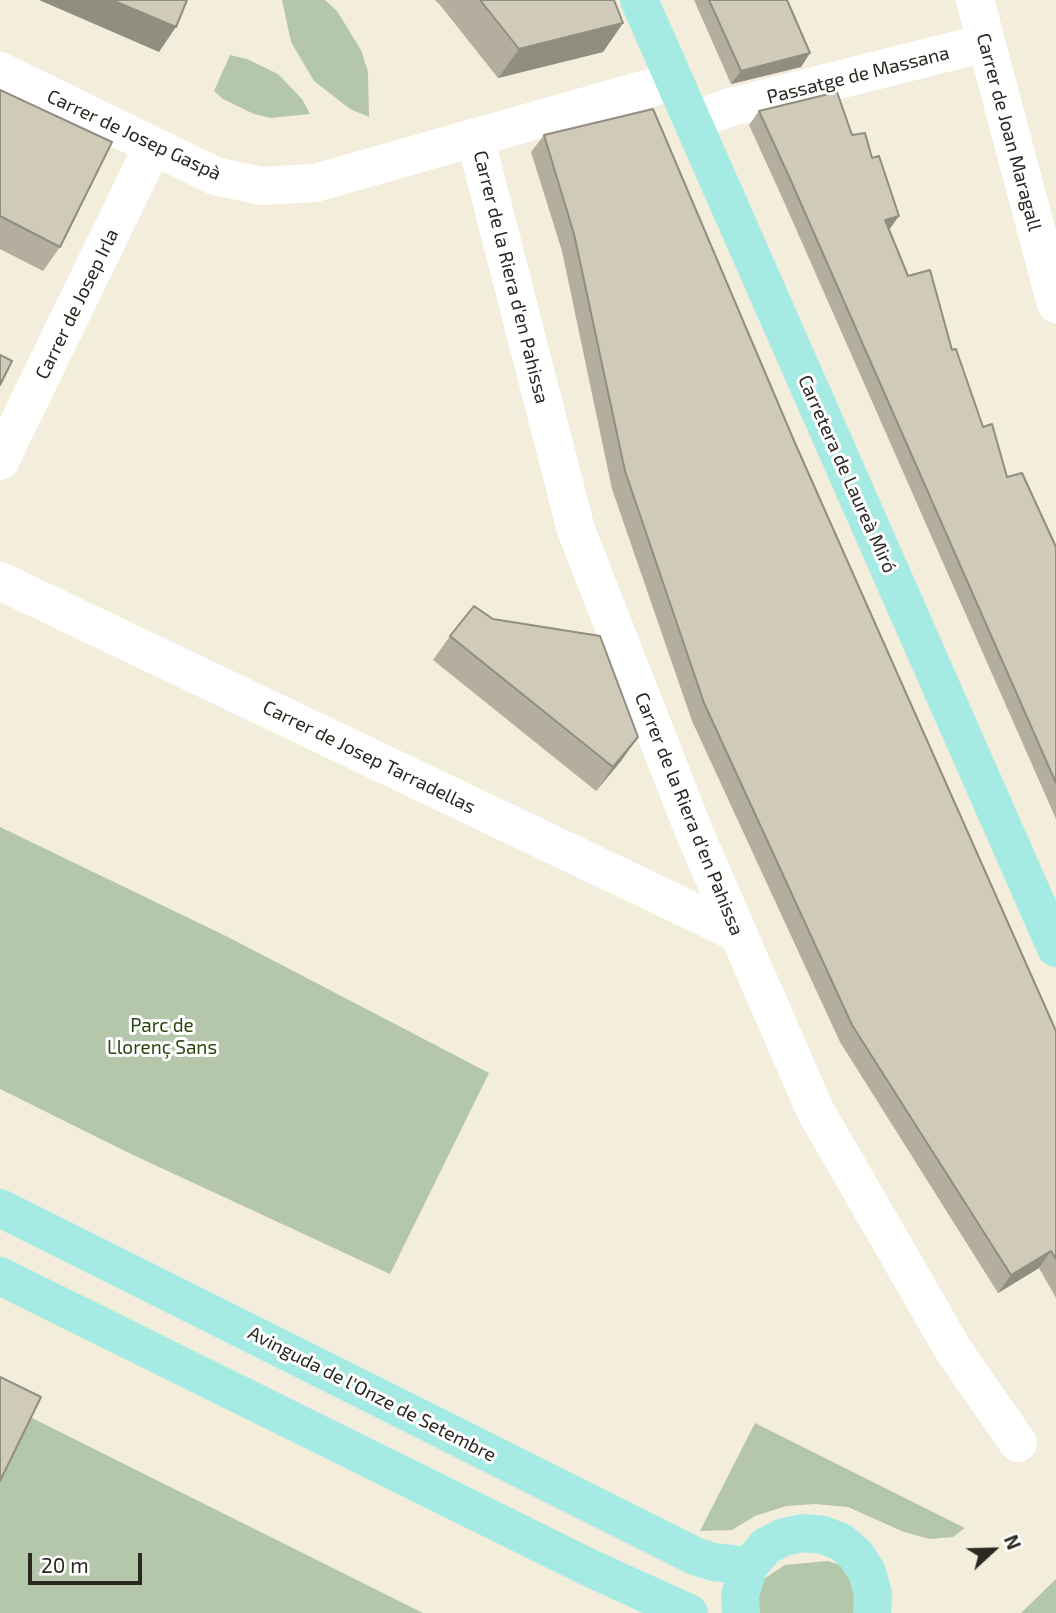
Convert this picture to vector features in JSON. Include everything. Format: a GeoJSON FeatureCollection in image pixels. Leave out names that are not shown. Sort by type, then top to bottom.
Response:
{"type":"FeatureCollection","features":[{"type":"Feature","properties":{"kind":"main road","name":"Carretera de Laureà Miró"},"geometry":{"type":"LineString","coordinates":[[639,0],[1056,948]]}},
{"type":"Feature","properties":{"kind":"main road","name":"Avinguda de l'Onze de Setembre"},"geometry":{"type":"LineString","coordinates":[[0,1208],[695,1556],[713,1562],[749,1566]]}},
{"type":"Feature","properties":{"kind":"main road"},"geometry":{"type":"LineString","coordinates":[[0,1276],[678,1610]]}},
{"type":"Feature","properties":{"kind":"main road"},"geometry":{"type":"LineString","coordinates":[[741,1613],[740,1595],[749,1566],[766,1546],[783,1537],[803,1533],[823,1535],[841,1542],[856,1555],[867,1572],[873,1594],[872,1613]]}},
{"type":"Feature","properties":{"kind":"street","name":"Carrer de Joan Maragall"},"geometry":{"type":"LineString","coordinates":[[975,0],[1056,304]]}},
{"type":"Feature","properties":{"kind":"street","name":"Passatge de Massana"},"geometry":{"type":"LineString","coordinates":[[692,121],[730,107],[985,43]]}},
{"type":"Feature","properties":{"kind":"street","name":"Carrer de Josep Gaspà"},"geometry":{"type":"LineString","coordinates":[[0,72],[215,176],[262,186],[315,183],[674,81]]}},
{"type":"Feature","properties":{"kind":"street","name":"Carrer de la Riera d'en Pahissa"},"geometry":{"type":"LineString","coordinates":[[475,137],[576,530],[695,834],[815,1110],[954,1351],[1018,1443]]}},
{"type":"Feature","properties":{"kind":"street","name":"Carrer de Josep Irla"},"geometry":{"type":"LineString","coordinates":[[0,461],[153,146]]}},
{"type":"Feature","properties":{"kind":"street","name":"Carrer de Josep Tarradellas"},"geometry":{"type":"LineString","coordinates":[[0,581],[738,933]]}},
{"type":"Feature","properties":{"kind":"green space"},"geometry":{"type":"Polygon","coordinates":[[[282,0],[325,0],[337,11],[361,50],[368,72],[369,117],[350,109],[314,81],[291,42],[282,0]]]}},
{"type":"Feature","properties":{"kind":"green space"},"geometry":{"type":"Polygon","coordinates":[[[230,55],[247,59],[278,74],[302,99],[310,114],[271,118],[254,114],[223,99],[214,91],[230,55]]]}},
{"type":"Feature","properties":{"kind":"green space","name":"Parc de Llorenç Sans"},"geometry":{"type":"Polygon","coordinates":[[[0,827],[228,937],[489,1073],[390,1274],[131,1154],[0,1089],[0,827]]]}},
{"type":"Feature","properties":{"kind":"green space"},"geometry":{"type":"Polygon","coordinates":[[[0,1402],[423,1613],[0,1613],[0,1402]]]}},
{"type":"Feature","properties":{"kind":"green space"},"geometry":{"type":"Polygon","coordinates":[[[755,1423],[965,1528],[953,1537],[930,1539],[904,1532],[848,1507],[815,1504],[786,1506],[755,1516],[732,1530],[700,1531],[755,1423]]]}},
{"type":"Feature","properties":{"kind":"green space"},"geometry":{"type":"Polygon","coordinates":[[[827,1561],[844,1566],[890,1613],[737,1613],[750,1588],[785,1565],[827,1561]]]}},
{"type":"Feature","properties":{"kind":"green space"},"geometry":{"type":"Polygon","coordinates":[[[1056,1579],[1056,1613],[1021,1613],[1056,1579]]]}},
{"type":"Feature","properties":{"kind":"building"},"geometry":{"type":"Polygon","coordinates":[[[112,0],[187,0],[176,27],[112,0]]]}},
{"type":"Feature","properties":{"kind":"building"},"geometry":{"type":"Polygon","coordinates":[[[480,0],[614,0],[623,23],[519,49],[480,0]]]}},
{"type":"Feature","properties":{"kind":"building"},"geometry":{"type":"Polygon","coordinates":[[[709,0],[787,0],[810,53],[741,71],[709,0]]]}},
{"type":"Feature","properties":{"kind":"building"},"geometry":{"type":"Polygon","coordinates":[[[0,90],[112,142],[60,247],[0,216],[0,90]]]}},
{"type":"Feature","properties":{"kind":"building"},"geometry":{"type":"Polygon","coordinates":[[[837,92],[852,135],[865,133],[872,158],[879,156],[899,216],[885,220],[908,276],[930,270],[952,350],[956,349],[983,427],[992,424],[1007,477],[1022,473],[1056,547],[1056,783],[759,111],[837,92]]]}},
{"type":"Feature","properties":{"kind":"building"},"geometry":{"type":"Polygon","coordinates":[[[653,109],[795,443],[1056,1031],[1056,1259],[1051,1251],[1011,1275],[852,1025],[704,703],[625,471],[574,234],[544,135],[653,109]]]}},
{"type":"Feature","properties":{"kind":"building"},"geometry":{"type":"Polygon","coordinates":[[[0,355],[12,361],[0,385],[0,355]]]}},
{"type":"Feature","properties":{"kind":"building"},"geometry":{"type":"Polygon","coordinates":[[[474,606],[493,619],[600,636],[638,737],[613,767],[450,636],[474,606]]]}},
{"type":"Feature","properties":{"kind":"building"},"geometry":{"type":"Polygon","coordinates":[[[0,1377],[41,1397],[0,1481],[0,1377]]]}}]}
